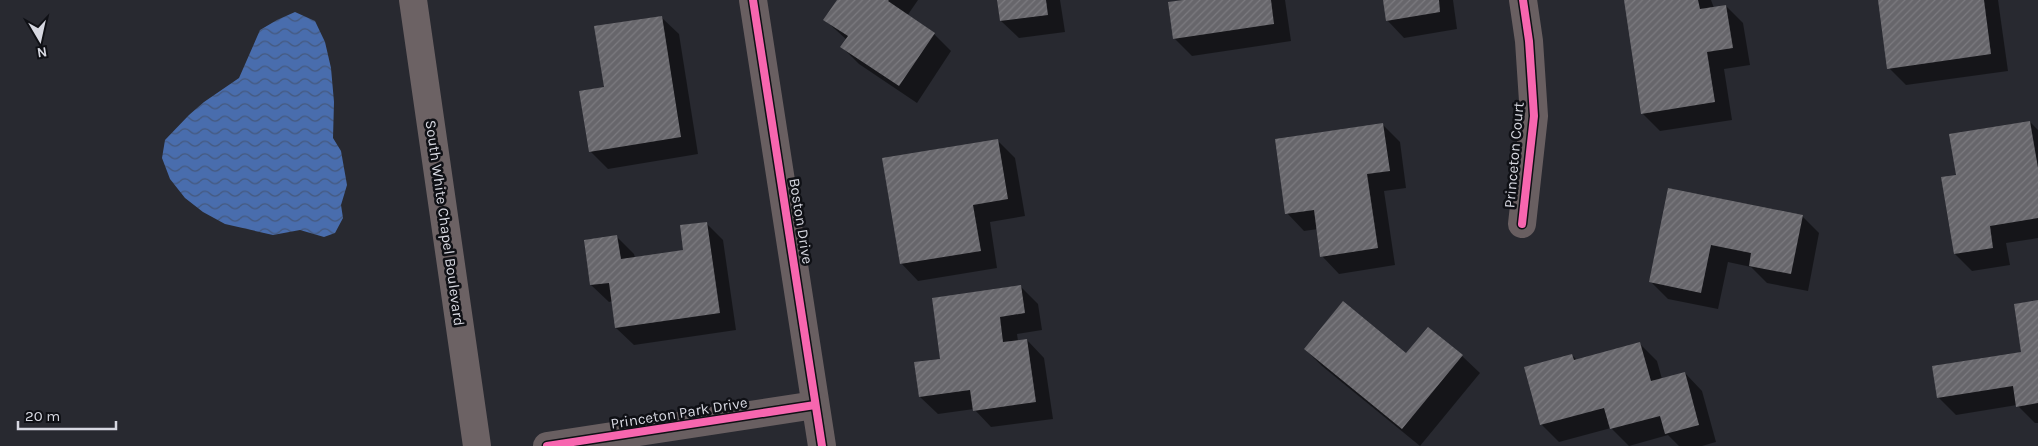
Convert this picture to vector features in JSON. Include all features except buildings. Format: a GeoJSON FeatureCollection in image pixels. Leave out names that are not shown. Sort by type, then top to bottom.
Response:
{"type":"FeatureCollection","features":[{"type":"Feature","properties":{"kind":"main road","name":"South White Chapel Boulevard"},"geometry":{"type":"LineString","coordinates":[[413,0],[477,446]]}},
{"type":"Feature","properties":{"kind":"street","name":"Boston Drive"},"geometry":{"type":"LineString","coordinates":[[753,0],[822,446]]}},
{"type":"Feature","properties":{"kind":"street","name":"Princeton Court"},"geometry":{"type":"LineString","coordinates":[[1522,224],[1534,116],[1529,41],[1523,0]]}},
{"type":"Feature","properties":{"kind":"street","name":"Princeton Park Drive"},"geometry":{"type":"LineString","coordinates":[[547,446],[815,405]]}},
{"type":"Feature","properties":{"kind":"water"},"geometry":{"type":"Polygon","coordinates":[[[295,12],[315,21],[325,42],[331,68],[334,102],[333,138],[341,151],[347,185],[341,205],[343,218],[335,233],[324,237],[300,230],[273,235],[225,224],[203,212],[185,198],[170,179],[162,158],[165,140],[189,115],[204,102],[239,78],[260,30],[295,12]]]}},
{"type":"Feature","properties":{"kind":"cycle path"},"geometry":{"type":"LineString","coordinates":[[753,0],[822,446]]}},
{"type":"Feature","properties":{"kind":"cycle path"},"geometry":{"type":"LineString","coordinates":[[1522,224],[1534,116],[1529,41],[1523,0]]}},
{"type":"Feature","properties":{"kind":"cycle path"},"geometry":{"type":"LineString","coordinates":[[547,446],[815,405]]}}]}
